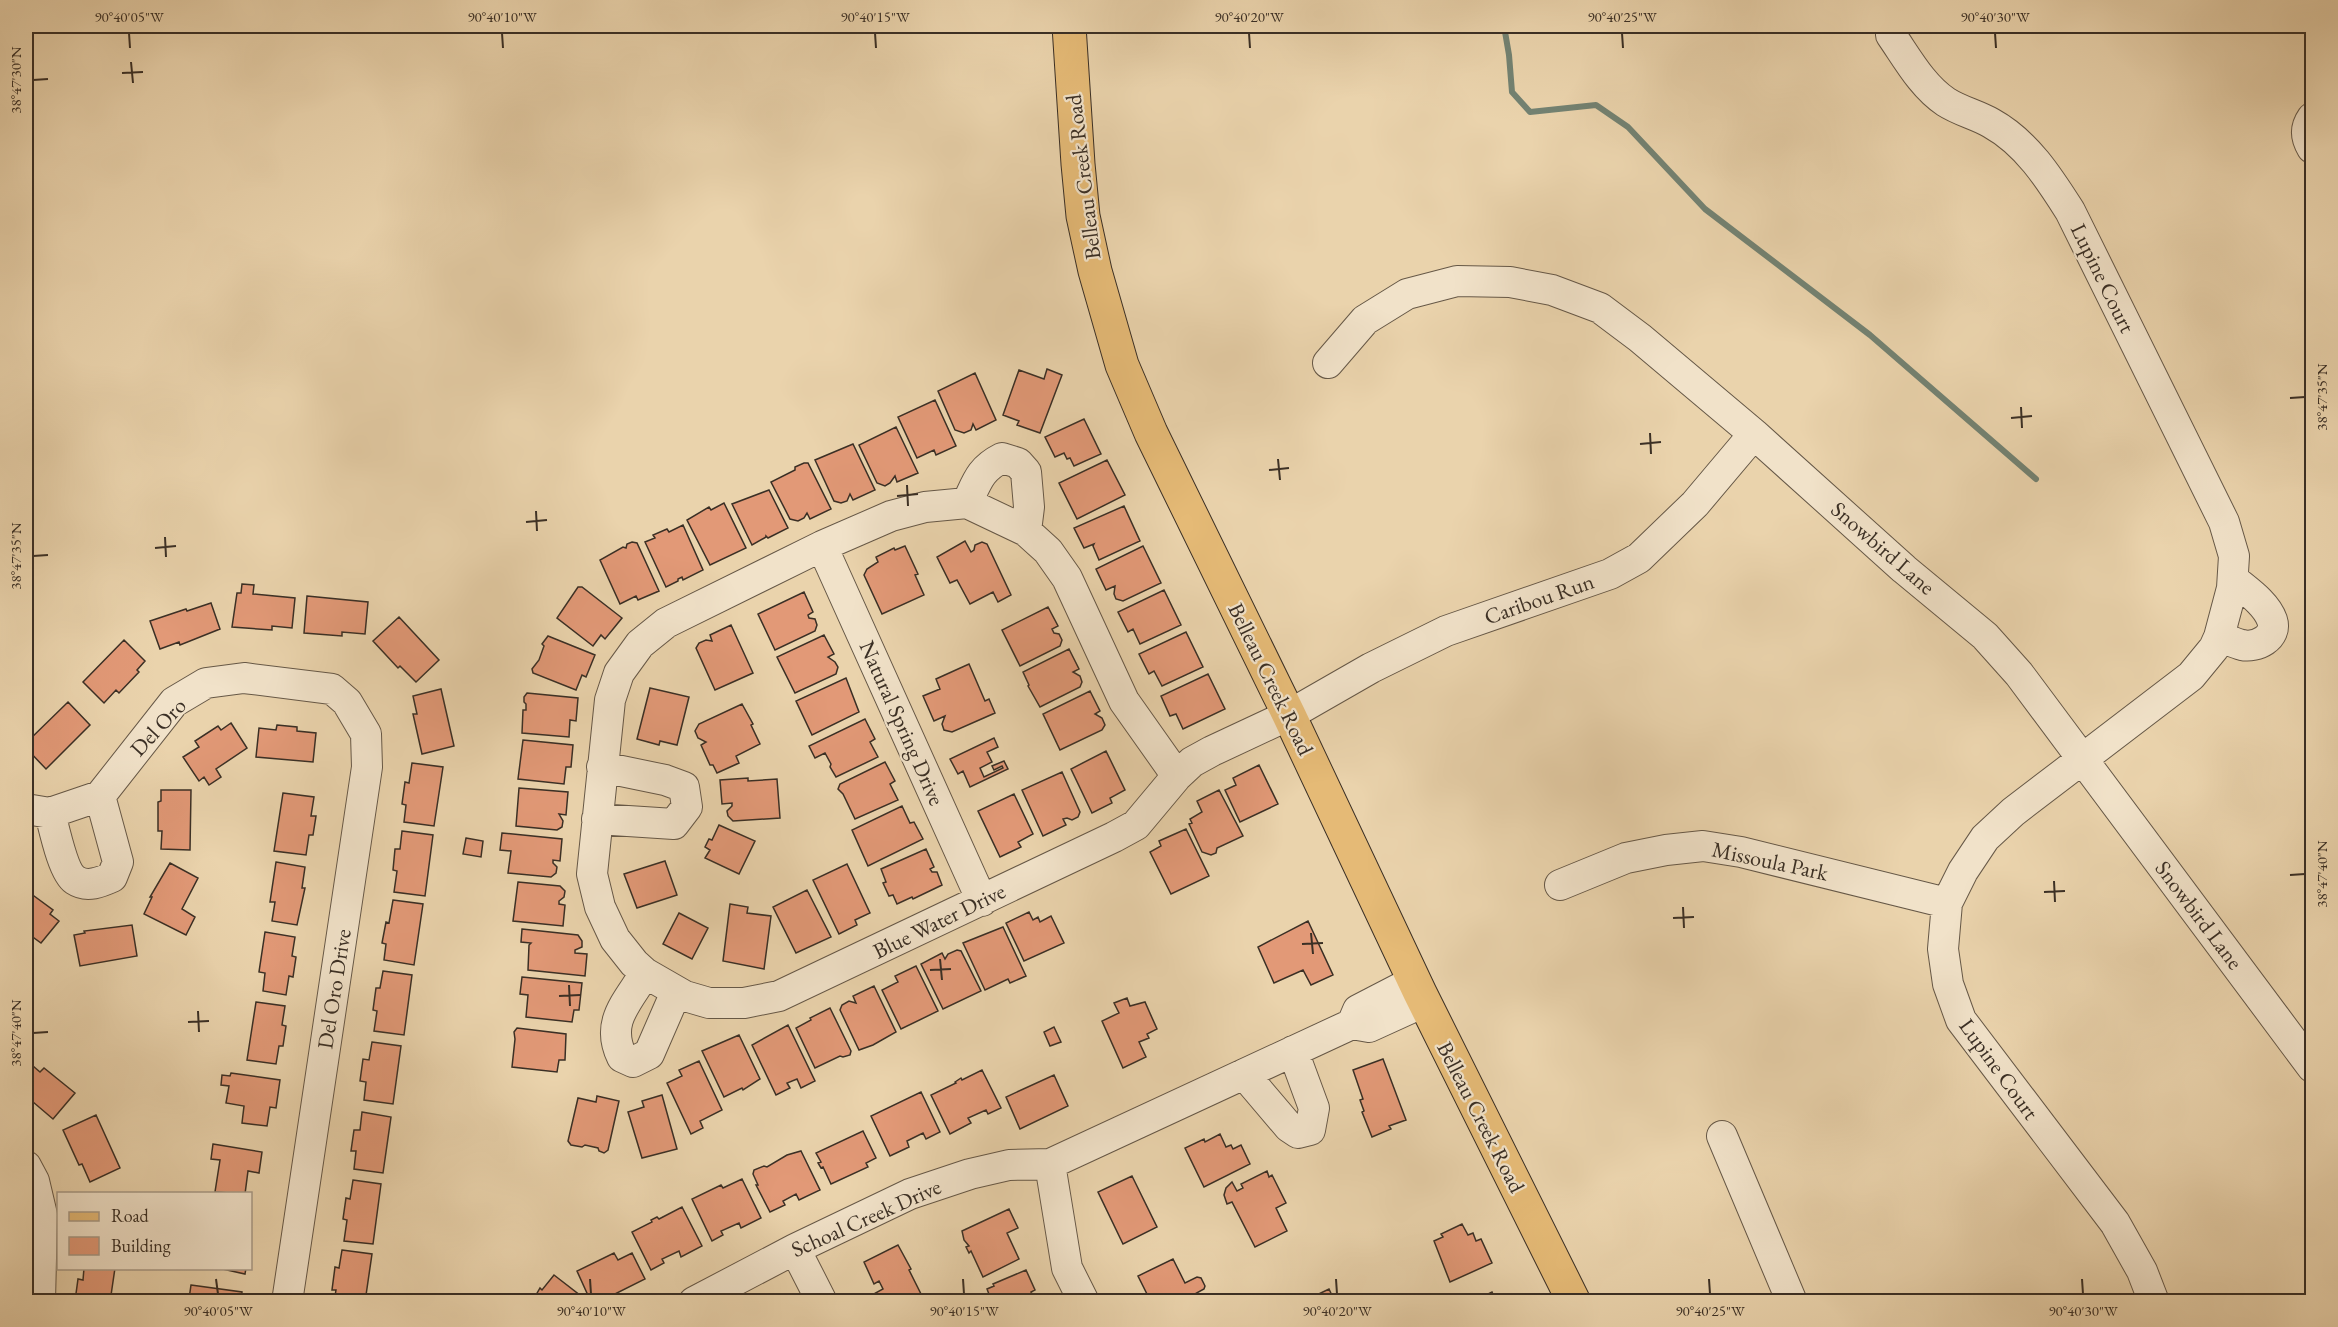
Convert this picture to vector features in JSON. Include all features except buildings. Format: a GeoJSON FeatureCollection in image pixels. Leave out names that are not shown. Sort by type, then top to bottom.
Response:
{"type":"FeatureCollection","features":[{"type":"Feature","properties":{"kind":"main road","name":"Belleau Creek Road"},"geometry":{"type":"LineString","coordinates":[[1069,26],[1083,216],[1095,272],[1122,365],[1151,433],[1289,715],[1419,992],[1574,1302]]}},
{"type":"Feature","properties":{"kind":"street","name":"Lupine Court"},"geometry":{"type":"LineString","coordinates":[[1891,35],[1925,83],[1946,102],[1993,124],[2023,148],[2046,172],[2070,211],[2224,522],[2234,556],[2233,579],[2220,637],[2191,676],[2013,812],[1985,838],[1963,871],[1947,903],[1943,949],[1948,984],[1961,1020],[2115,1222],[2142,1271],[2154,1302]]}},
{"type":"Feature","properties":{"kind":"street"},"geometry":{"type":"LineString","coordinates":[[2313,118],[2307,127],[2307,135],[2313,148]]}},
{"type":"Feature","properties":{"kind":"street","name":"Snowbird Lane"},"geometry":{"type":"LineString","coordinates":[[1328,363],[1365,320],[1407,294],[1457,281],[1510,282],[1552,290],[1600,308],[1640,338],[1754,434],[1904,569],[1985,636],[2019,674],[2313,1067]]}},
{"type":"Feature","properties":{"kind":"street","name":"Caribou Run"},"geometry":{"type":"LineString","coordinates":[[1289,715],[1371,668],[1446,631],[1610,574],[1639,558],[1695,504],[1754,434]]}},
{"type":"Feature","properties":{"kind":"street"},"geometry":{"type":"LineString","coordinates":[[1026,531],[1029,507],[1026,472],[1018,463],[1002,458],[989,465],[979,478],[967,503],[1026,531],[1048,551],[1067,578],[1124,701],[1145,734],[1177,776]]}},
{"type":"Feature","properties":{"kind":"street","name":"Blue Water Drive"},"geometry":{"type":"LineString","coordinates":[[967,503],[925,507],[891,516],[822,546],[666,623],[640,644],[619,673],[610,700],[592,874],[600,907],[615,939],[645,972],[676,992],[709,1003],[744,1003],[779,996],[982,901],[1136,825],[1177,776],[1192,762],[1289,715]]}},
{"type":"Feature","properties":{"kind":"street","name":"Natural Spring Drive"},"geometry":{"type":"LineString","coordinates":[[822,546],[982,901]]}},
{"type":"Feature","properties":{"kind":"street"},"geometry":{"type":"LineString","coordinates":[[2220,637],[2244,645],[2264,642],[2271,635],[2272,621],[2261,604],[2233,579]]}},
{"type":"Feature","properties":{"kind":"street","name":"Del Oro"},"geometry":{"type":"LineString","coordinates":[[100,796],[174,702],[206,683],[244,678],[284,681],[332,689]]}},
{"type":"Feature","properties":{"kind":"street","name":"Del Oro Drive"},"geometry":{"type":"LineString","coordinates":[[287,1302],[368,767],[366,734],[347,702],[332,689]]}},
{"type":"Feature","properties":{"kind":"street"},"geometry":{"type":"LineString","coordinates":[[597,819],[674,824],[687,807],[684,787],[665,780],[602,767]]}},
{"type":"Feature","properties":{"kind":"street"},"geometry":{"type":"LineString","coordinates":[[100,796],[118,862],[112,877],[100,883],[87,884],[74,880],[66,866],[49,809],[100,796]]}},
{"type":"Feature","properties":{"kind":"street","name":"Missoula Park"},"geometry":{"type":"LineString","coordinates":[[1560,885],[1626,858],[1703,846],[1741,852],[1947,903]]}},
{"type":"Feature","properties":{"kind":"street"},"geometry":{"type":"LineString","coordinates":[[645,972],[616,1020],[614,1035],[622,1058],[633,1062],[649,1054],[676,992]]}},
{"type":"Feature","properties":{"kind":"street","name":"Schoal Creek Drive"},"geometry":{"type":"LineString","coordinates":[[694,1302],[795,1249],[910,1194],[970,1174],[1008,1165],[1050,1164],[1352,1024],[1369,1027],[1419,992]]}},
{"type":"Feature","properties":{"kind":"street"},"geometry":{"type":"LineString","coordinates":[[1244,1074],[1289,1126],[1298,1133],[1310,1130],[1314,1108],[1293,1052]]}},
{"type":"Feature","properties":{"kind":"street"},"geometry":{"type":"LineString","coordinates":[[1722,1136],[1792,1302]]}},
{"type":"Feature","properties":{"kind":"street"},"geometry":{"type":"LineString","coordinates":[[1050,1164],[1067,1268],[1084,1302]]}},
{"type":"Feature","properties":{"kind":"street"},"geometry":{"type":"LineString","coordinates":[[26,1166],[34,1181],[42,1215],[40,1302]]}},
{"type":"Feature","properties":{"kind":"street"},"geometry":{"type":"LineString","coordinates":[[795,1249],[822,1302]]}},
{"type":"Feature","properties":{"kind":"waterway"},"geometry":{"type":"LineString","coordinates":[[1504,26],[1512,92],[1530,112],[1596,105],[1628,127],[1705,209],[1870,335],[2036,479]]}}]}
